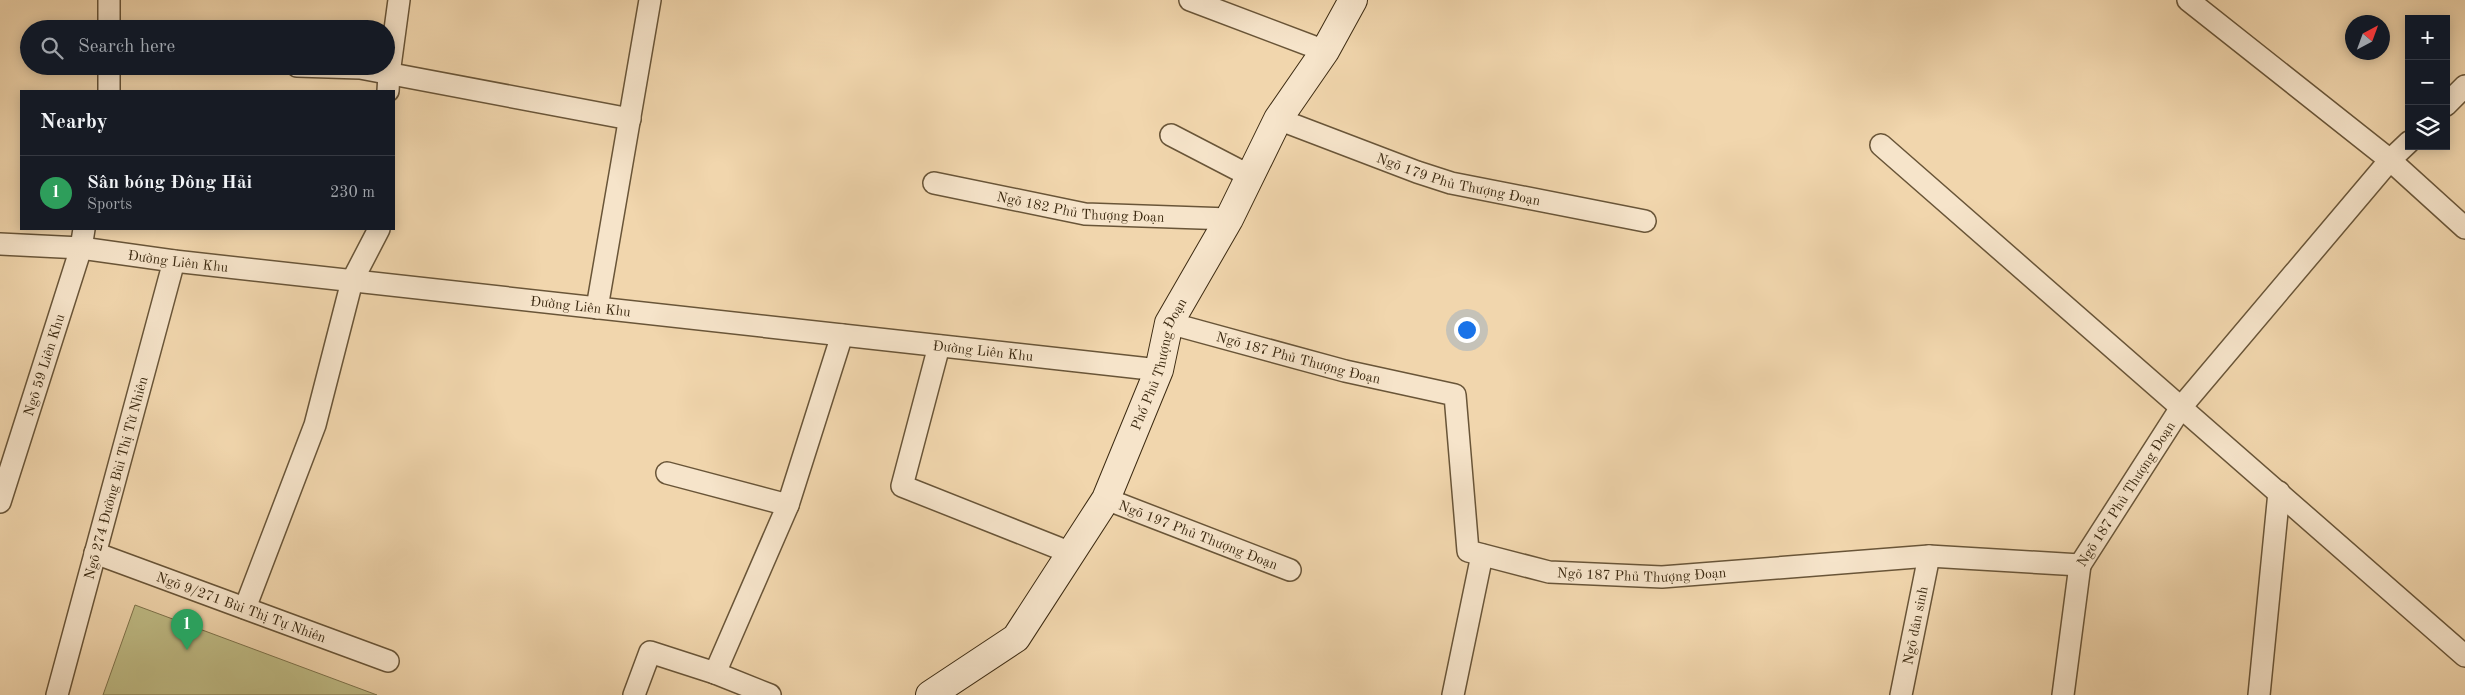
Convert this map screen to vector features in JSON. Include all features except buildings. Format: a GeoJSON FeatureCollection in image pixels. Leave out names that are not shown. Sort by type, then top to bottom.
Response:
{"type":"FeatureCollection","features":[{"type":"Feature","properties":{"kind":"main road","name":"Phố Phủ Thượng Đoạn"},"geometry":{"type":"LineString","coordinates":[[930,695],[1016,638],[1106,499],[1159,370],[1169,323],[1229,219],[1278,119],[1325,51],[1354,0]]}},
{"type":"Feature","properties":{"kind":"lane"},"geometry":{"type":"LineString","coordinates":[[109,0],[109,20]]}},
{"type":"Feature","properties":{"kind":"lane"},"geometry":{"type":"LineString","coordinates":[[395,30],[399,0]]}},
{"type":"Feature","properties":{"kind":"lane"},"geometry":{"type":"LineString","coordinates":[[597,308],[650,0]]}},
{"type":"Feature","properties":{"kind":"lane"},"geometry":{"type":"LineString","coordinates":[[1190,0],[1325,51]]}},
{"type":"Feature","properties":{"kind":"lane"},"geometry":{"type":"LineString","coordinates":[[2188,0],[2390,160],[2465,228]]}},
{"type":"Feature","properties":{"kind":"lane"},"geometry":{"type":"LineString","coordinates":[[109,75],[110,90]]}},
{"type":"Feature","properties":{"kind":"lane"},"geometry":{"type":"LineString","coordinates":[[374,75],[388,82],[630,119]]}},
{"type":"Feature","properties":{"kind":"lane"},"geometry":{"type":"LineString","coordinates":[[2450,100],[2465,86]]}},
{"type":"Feature","properties":{"kind":"lane","name":"Ngõ 179 Phủ Thượng Đoạn"},"geometry":{"type":"LineString","coordinates":[[1278,119],[1451,183],[1646,221]]}},
{"type":"Feature","properties":{"kind":"lane"},"geometry":{"type":"LineString","coordinates":[[1171,135],[1250,176]]}},
{"type":"Feature","properties":{"kind":"lane"},"geometry":{"type":"LineString","coordinates":[[1881,145],[2182,406],[2465,656]]}},
{"type":"Feature","properties":{"kind":"lane","name":"Ngõ 187 Phủ Thượng Đoạn"},"geometry":{"type":"LineString","coordinates":[[1169,323],[1345,371],[1455,394],[1468,551],[1482,555],[1549,572],[1662,577],[1929,556],[2080,565],[2182,406],[2390,160],[2405,146]]}},
{"type":"Feature","properties":{"kind":"lane","name":"Ngõ 182 Phủ Thượng Đoạn"},"geometry":{"type":"LineString","coordinates":[[934,182],[1085,214],[1229,219]]}},
{"type":"Feature","properties":{"kind":"lane"},"geometry":{"type":"LineString","coordinates":[[245,608],[315,425],[352,281],[378,230]]}},
{"type":"Feature","properties":{"kind":"lane","name":"Đường Liên Khu"},"geometry":{"type":"LineString","coordinates":[[0,244],[83,238],[174,261],[1159,370]]}},
{"type":"Feature","properties":{"kind":"lane","name":"Ngõ 59 Liên Khu"},"geometry":{"type":"LineString","coordinates":[[0,502],[83,238]]}},
{"type":"Feature","properties":{"kind":"lane","name":"Ngõ 274 Đường Bùi Thị Từ Nhiên"},"geometry":{"type":"LineString","coordinates":[[57,695],[174,261]]}},
{"type":"Feature","properties":{"kind":"lane"},"geometry":{"type":"LineString","coordinates":[[715,673],[788,505],[842,335]]}},
{"type":"Feature","properties":{"kind":"lane"},"geometry":{"type":"LineString","coordinates":[[939,346],[902,486],[1071,554]]}},
{"type":"Feature","properties":{"kind":"lane"},"geometry":{"type":"LineString","coordinates":[[667,473],[788,505]]}},
{"type":"Feature","properties":{"kind":"lane"},"geometry":{"type":"LineString","coordinates":[[2259,695],[2279,492]]}},
{"type":"Feature","properties":{"kind":"lane","name":"Ngõ 197 Phủ Thượng Đoạn"},"geometry":{"type":"LineString","coordinates":[[1106,499],[1290,570]]}},
{"type":"Feature","properties":{"kind":"lane","name":"Ngõ 9/271 Bùi Thị Tự Nhiên"},"geometry":{"type":"LineString","coordinates":[[96,553],[388,661]]}},
{"type":"Feature","properties":{"kind":"lane"},"geometry":{"type":"LineString","coordinates":[[1454,695],[1482,555]]}},
{"type":"Feature","properties":{"kind":"lane","name":"Ngõ dân sinh"},"geometry":{"type":"LineString","coordinates":[[1901,695],[1929,556]]}},
{"type":"Feature","properties":{"kind":"lane"},"geometry":{"type":"LineString","coordinates":[[2063,695],[2080,565]]}},
{"type":"Feature","properties":{"kind":"lane"},"geometry":{"type":"LineString","coordinates":[[634,695],[650,652],[715,673],[770,695]]}},
{"type":"Feature","properties":{"kind":"shaded area"},"geometry":{"type":"Polygon","coordinates":[[[135,605],[377,695],[103,695],[135,605]]]}},
{"type":"Feature","properties":{"kind":"place","name":"Sân bóng Đông Hải"},"geometry":{"type":"Point","coordinates":[187,650]}}]}
